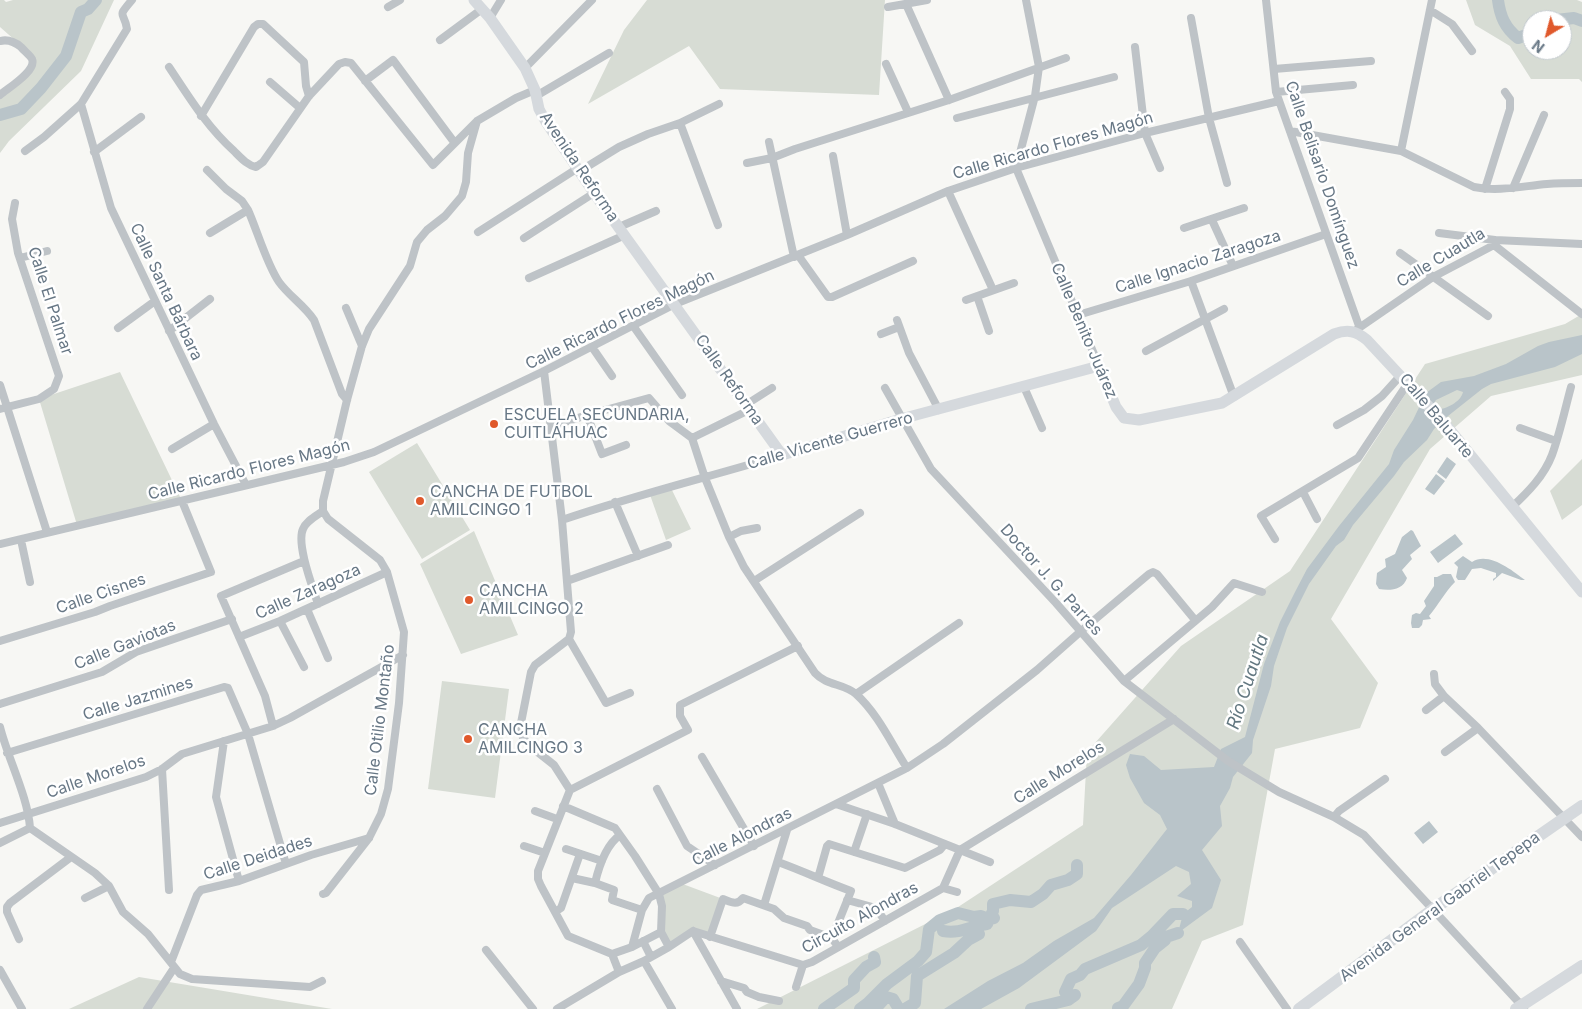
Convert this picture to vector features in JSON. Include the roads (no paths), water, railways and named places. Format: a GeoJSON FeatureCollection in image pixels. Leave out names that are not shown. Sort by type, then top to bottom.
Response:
{"type":"FeatureCollection","features":[{"type":"Feature","properties":{"kind":"main road","name":"Avenida General Gabriel Tepepa"},"geometry":{"type":"LineString","coordinates":[[1299,1009],[1432,910],[1582,806]]}},
{"type":"Feature","properties":{"kind":"main road"},"geometry":{"type":"LineString","coordinates":[[1521,1008],[1582,966]]}},
{"type":"Feature","properties":{"kind":"street"},"geometry":{"type":"LineString","coordinates":[[25,151],[81,104],[127,29],[122,11],[132,0]]}},
{"type":"Feature","properties":{"kind":"street"},"geometry":{"type":"LineString","coordinates":[[388,7],[400,0]]}},
{"type":"Feature","properties":{"kind":"street"},"geometry":{"type":"LineString","coordinates":[[490,18],[501,0]]}},
{"type":"Feature","properties":{"kind":"street"},"geometry":{"type":"LineString","coordinates":[[525,68],[592,0]]}},
{"type":"Feature","properties":{"kind":"street"},"geometry":{"type":"LineString","coordinates":[[888,7],[927,0]]}},
{"type":"Feature","properties":{"kind":"street"},"geometry":{"type":"LineString","coordinates":[[1016,168],[1035,96],[1039,67],[1026,0]]}},
{"type":"Feature","properties":{"kind":"street","name":"Calle Belisario Domínguez"},"geometry":{"type":"LineString","coordinates":[[1266,0],[1278,101],[1326,234],[1357,329]]}},
{"type":"Feature","properties":{"kind":"street"},"geometry":{"type":"LineString","coordinates":[[1401,151],[1432,0]]}},
{"type":"Feature","properties":{"kind":"street"},"geometry":{"type":"LineString","coordinates":[[440,40],[478,4]]}},
{"type":"Feature","properties":{"kind":"street","name":"Avenida Reforma"},"geometry":{"type":"LineString","coordinates":[[478,4],[525,68],[536,93],[539,109],[546,122],[594,193],[676,304]]}},
{"type":"Feature","properties":{"kind":"street"},"geometry":{"type":"LineString","coordinates":[[906,4],[949,100]]}},
{"type":"Feature","properties":{"kind":"street"},"geometry":{"type":"LineString","coordinates":[[1430,10],[1452,24],[1472,51]]}},
{"type":"Feature","properties":{"kind":"street"},"geometry":{"type":"LineString","coordinates":[[1191,18],[1209,118],[1227,182]]}},
{"type":"Feature","properties":{"kind":"street"},"geometry":{"type":"LineString","coordinates":[[201,116],[254,27],[258,24],[263,24],[304,62],[306,86],[309,96]]}},
{"type":"Feature","properties":{"kind":"street"},"geometry":{"type":"LineString","coordinates":[[0,95],[30,71],[32,65],[32,58],[18,44],[3,40]]}},
{"type":"Feature","properties":{"kind":"street"},"geometry":{"type":"LineString","coordinates":[[1135,47],[1145,133],[1160,168]]}},
{"type":"Feature","properties":{"kind":"street"},"geometry":{"type":"LineString","coordinates":[[169,67],[201,116],[242,159],[249,165],[256,167],[263,162],[309,96],[339,64],[350,63],[433,165],[477,121],[516,98],[536,93],[609,53]]}},
{"type":"Feature","properties":{"kind":"street"},"geometry":{"type":"LineString","coordinates":[[747,163],[772,158],[795,148],[949,100],[1066,58]]}},
{"type":"Feature","properties":{"kind":"street"},"geometry":{"type":"LineString","coordinates":[[365,81],[394,60],[454,142]]}},
{"type":"Feature","properties":{"kind":"street"},"geometry":{"type":"LineString","coordinates":[[1274,68],[1371,62]]}},
{"type":"Feature","properties":{"kind":"street"},"geometry":{"type":"LineString","coordinates":[[886,64],[908,112]]}},
{"type":"Feature","properties":{"kind":"street"},"geometry":{"type":"LineString","coordinates":[[957,118],[1035,96],[1114,77]]}},
{"type":"Feature","properties":{"kind":"street"},"geometry":{"type":"LineString","coordinates":[[270,82],[300,108]]}},
{"type":"Feature","properties":{"kind":"street"},"geometry":{"type":"LineString","coordinates":[[1276,92],[1353,85]]}},
{"type":"Feature","properties":{"kind":"street"},"geometry":{"type":"LineString","coordinates":[[1485,189],[1510,109],[1510,99],[1505,92]]}},
{"type":"Feature","properties":{"kind":"street","name":"Calle Ricardo Flores Magón"},"geometry":{"type":"LineString","coordinates":[[0,544],[182,501],[374,452],[634,327],[676,304],[847,235],[948,190],[1016,168],[1145,133],[1278,101]]}},
{"type":"Feature","properties":{"kind":"street","name":"Calle Santa Bárbara"},"geometry":{"type":"LineString","coordinates":[[81,104],[111,208],[214,424],[246,485]]}},
{"type":"Feature","properties":{"kind":"street"},"geometry":{"type":"LineString","coordinates":[[478,232],[579,169],[619,147],[680,123],[719,104]]}},
{"type":"Feature","properties":{"kind":"street"},"geometry":{"type":"LineString","coordinates":[[1514,188],[1544,115]]}},
{"type":"Feature","properties":{"kind":"street"},"geometry":{"type":"LineString","coordinates":[[94,152],[141,117]]}},
{"type":"Feature","properties":{"kind":"street"},"geometry":{"type":"LineString","coordinates":[[318,604],[304,561],[302,530],[306,524],[323,511],[323,501],[362,346],[373,322],[410,266],[417,242],[427,230],[445,216],[462,196],[466,182],[468,153],[477,121]]}},
{"type":"Feature","properties":{"kind":"street"},"geometry":{"type":"LineString","coordinates":[[680,123],[718,226]]}},
{"type":"Feature","properties":{"kind":"street"},"geometry":{"type":"LineString","coordinates":[[1290,131],[1401,151],[1468,184],[1485,189],[1582,183]]}},
{"type":"Feature","properties":{"kind":"street"},"geometry":{"type":"LineString","coordinates":[[768,142],[796,256],[828,297],[832,297],[913,261]]}},
{"type":"Feature","properties":{"kind":"street"},"geometry":{"type":"LineString","coordinates":[[833,156],[847,235]]}},
{"type":"Feature","properties":{"kind":"street","name":"Calle Benito Juárez"},"geometry":{"type":"LineString","coordinates":[[1016,168],[1099,366],[1124,418],[1139,420],[1222,403],[1334,334],[1357,329]]}},
{"type":"Feature","properties":{"kind":"street"},"geometry":{"type":"LineString","coordinates":[[207,170],[242,202],[248,210],[278,280],[286,291],[307,309],[314,320],[342,394],[347,400]]}},
{"type":"Feature","properties":{"kind":"street"},"geometry":{"type":"LineString","coordinates":[[948,190],[993,290]]}},
{"type":"Feature","properties":{"kind":"street"},"geometry":{"type":"LineString","coordinates":[[524,238],[594,193]]}},
{"type":"Feature","properties":{"kind":"street","name":"Calle El Palmar"},"geometry":{"type":"LineString","coordinates":[[4,408],[39,399],[54,389],[59,376],[20,258],[12,219],[15,203]]}},
{"type":"Feature","properties":{"kind":"street"},"geometry":{"type":"LineString","coordinates":[[1184,228],[1244,208]]}},
{"type":"Feature","properties":{"kind":"street"},"geometry":{"type":"LineString","coordinates":[[210,233],[248,210]]}},
{"type":"Feature","properties":{"kind":"street"},"geometry":{"type":"LineString","coordinates":[[530,278],[622,231],[656,211]]}},
{"type":"Feature","properties":{"kind":"street"},"geometry":{"type":"LineString","coordinates":[[1212,220],[1233,266]]}},
{"type":"Feature","properties":{"kind":"street"},"geometry":{"type":"LineString","coordinates":[[1439,233],[1494,243],[1581,311]]}},
{"type":"Feature","properties":{"kind":"street","name":"Calle Ignacio Zaragoza"},"geometry":{"type":"LineString","coordinates":[[1078,315],[1191,280],[1326,234]]}},
{"type":"Feature","properties":{"kind":"street","name":"Calle Cuautla"},"geometry":{"type":"LineString","coordinates":[[1357,329],[1432,277],[1494,243],[1582,244]]}},
{"type":"Feature","properties":{"kind":"street"},"geometry":{"type":"LineString","coordinates":[[20,258],[47,251]]}},
{"type":"Feature","properties":{"kind":"street"},"geometry":{"type":"LineString","coordinates":[[1400,253],[1488,316]]}},
{"type":"Feature","properties":{"kind":"street"},"geometry":{"type":"LineString","coordinates":[[1191,280],[1234,396]]}},
{"type":"Feature","properties":{"kind":"street"},"geometry":{"type":"LineString","coordinates":[[966,300],[1014,283]]}},
{"type":"Feature","properties":{"kind":"street"},"geometry":{"type":"LineString","coordinates":[[977,296],[989,331]]}},
{"type":"Feature","properties":{"kind":"street"},"geometry":{"type":"LineString","coordinates":[[169,331],[210,299]]}},
{"type":"Feature","properties":{"kind":"street"},"geometry":{"type":"LineString","coordinates":[[118,328],[155,301]]}},
{"type":"Feature","properties":{"kind":"street","name":"Calle Reforma"},"geometry":{"type":"LineString","coordinates":[[676,304],[782,455]]}},
{"type":"Feature","properties":{"kind":"street"},"geometry":{"type":"LineString","coordinates":[[346,308],[362,346]]}},
{"type":"Feature","properties":{"kind":"street"},"geometry":{"type":"LineString","coordinates":[[1146,351],[1224,309]]}},
{"type":"Feature","properties":{"kind":"street"},"geometry":{"type":"LineString","coordinates":[[881,334],[898,324],[909,353],[939,410]]}},
{"type":"Feature","properties":{"kind":"street"},"geometry":{"type":"LineString","coordinates":[[634,327],[682,395]]}},
{"type":"Feature","properties":{"kind":"street","name":"Calle Baluarte"},"geometry":{"type":"LineString","coordinates":[[1357,329],[1446,425],[1582,592]]}},
{"type":"Feature","properties":{"kind":"street"},"geometry":{"type":"LineString","coordinates":[[592,347],[612,376]]}},
{"type":"Feature","properties":{"kind":"street","name":"Calle Vicente Guerrero"},"geometry":{"type":"LineString","coordinates":[[562,520],[668,486],[705,478],[902,419],[1099,366]]}},
{"type":"Feature","properties":{"kind":"street"},"geometry":{"type":"LineString","coordinates":[[544,371],[562,520],[571,632],[569,638],[535,665],[529,681],[520,728],[523,738],[554,765],[570,790]]}},
{"type":"Feature","properties":{"kind":"street"},"geometry":{"type":"LineString","coordinates":[[1337,425],[1364,410],[1405,379]]}},
{"type":"Feature","properties":{"kind":"street"},"geometry":{"type":"LineString","coordinates":[[1275,539],[1261,516],[1358,458],[1405,379]]}},
{"type":"Feature","properties":{"kind":"street"},"geometry":{"type":"LineString","coordinates":[[0,385],[4,408],[47,532]]}},
{"type":"Feature","properties":{"kind":"street"},"geometry":{"type":"LineString","coordinates":[[1024,387],[1042,428]]}},
{"type":"Feature","properties":{"kind":"street"},"geometry":{"type":"LineString","coordinates":[[1512,507],[1529,491],[1544,471],[1552,455],[1571,387]]}},
{"type":"Feature","properties":{"kind":"street"},"geometry":{"type":"LineString","coordinates":[[692,438],[749,407],[772,388]]}},
{"type":"Feature","properties":{"kind":"street","name":"Doctor J. G. Parres"},"geometry":{"type":"LineString","coordinates":[[885,388],[931,469],[1056,603],[1124,681],[1228,761],[1279,792],[1334,817],[1364,835],[1521,1008]]}},
{"type":"Feature","properties":{"kind":"street"},"geometry":{"type":"LineString","coordinates":[[550,427],[649,398],[669,421],[692,438],[705,478],[729,537],[744,567],[821,679],[828,683],[847,687],[856,694],[874,714],[907,768]]}},
{"type":"Feature","properties":{"kind":"street"},"geometry":{"type":"LineString","coordinates":[[587,415],[602,454],[626,445]]}},
{"type":"Feature","properties":{"kind":"street"},"geometry":{"type":"LineString","coordinates":[[172,449],[214,424]]}},
{"type":"Feature","properties":{"kind":"street"},"geometry":{"type":"LineString","coordinates":[[1520,428],[1556,441]]}},
{"type":"Feature","properties":{"kind":"street"},"geometry":{"type":"LineString","coordinates":[[1303,492],[1317,519]]}},
{"type":"Feature","properties":{"kind":"street","name":"Calle Cisnes"},"geometry":{"type":"LineString","coordinates":[[0,641],[95,612],[210,572],[182,501]]}},
{"type":"Feature","properties":{"kind":"street"},"geometry":{"type":"LineString","coordinates":[[615,502],[638,556]]}},
{"type":"Feature","properties":{"kind":"street","name":"Calle Otilio Montaño"},"geometry":{"type":"LineString","coordinates":[[323,511],[328,518],[380,560],[387,572],[404,632],[388,789],[381,814],[369,838],[326,893],[323,894]]}},
{"type":"Feature","properties":{"kind":"street"},"geometry":{"type":"LineString","coordinates":[[754,581],[860,513]]}},
{"type":"Feature","properties":{"kind":"street"},"geometry":{"type":"LineString","coordinates":[[729,537],[741,531],[757,528]]}},
{"type":"Feature","properties":{"kind":"street"},"geometry":{"type":"LineString","coordinates":[[20,540],[30,582]]}},
{"type":"Feature","properties":{"kind":"street"},"geometry":{"type":"LineString","coordinates":[[567,581],[668,545]]}},
{"type":"Feature","properties":{"kind":"street"},"geometry":{"type":"LineString","coordinates":[[274,726],[264,696],[221,596],[304,561]]}},
{"type":"Feature","properties":{"kind":"street","name":"Calle Zaragoza"},"geometry":{"type":"LineString","coordinates":[[239,637],[280,622],[387,572]]}},
{"type":"Feature","properties":{"kind":"street","name":"Calle Alondras"},"geometry":{"type":"LineString","coordinates":[[642,910],[649,898],[907,768],[989,709],[1149,574],[1153,572],[1157,574],[1195,620]]}},
{"type":"Feature","properties":{"kind":"street"},"geometry":{"type":"LineString","coordinates":[[1124,681],[1212,607],[1234,583],[1262,592]]}},
{"type":"Feature","properties":{"kind":"street"},"geometry":{"type":"LineString","coordinates":[[307,610],[328,658]]}},
{"type":"Feature","properties":{"kind":"street","name":"Calle Gaviotas"},"geometry":{"type":"LineString","coordinates":[[0,704],[102,672],[136,652],[232,619]]}},
{"type":"Feature","properties":{"kind":"street"},"geometry":{"type":"LineString","coordinates":[[280,622],[304,667]]}},
{"type":"Feature","properties":{"kind":"street"},"geometry":{"type":"LineString","coordinates":[[856,694],[959,623]]}},
{"type":"Feature","properties":{"kind":"street"},"geometry":{"type":"LineString","coordinates":[[569,638],[606,703],[630,692]]}},
{"type":"Feature","properties":{"kind":"street"},"geometry":{"type":"LineString","coordinates":[[661,932],[632,947],[612,954],[568,936],[538,879],[538,871],[570,790],[688,730],[680,716],[680,705],[798,646]]}},
{"type":"Feature","properties":{"kind":"street","name":"Calle Morelos"},"geometry":{"type":"LineString","coordinates":[[0,823],[146,777],[162,769],[182,754],[274,726],[403,656]]}},
{"type":"Feature","properties":{"kind":"street"},"geometry":{"type":"LineString","coordinates":[[1434,674],[1435,684],[1444,696],[1478,728],[1582,837]]}},
{"type":"Feature","properties":{"kind":"street","name":"Calle Jazmines"},"geometry":{"type":"LineString","coordinates":[[7,753],[224,687],[228,688],[248,734],[286,864]]}},
{"type":"Feature","properties":{"kind":"street"},"geometry":{"type":"LineString","coordinates":[[1426,710],[1444,696]]}},
{"type":"Feature","properties":{"kind":"street","name":"Calle Morelos"},"geometry":{"type":"LineString","coordinates":[[960,850],[1174,719]]}},
{"type":"Feature","properties":{"kind":"street"},"geometry":{"type":"LineString","coordinates":[[0,727],[2,741],[29,814],[30,828]]}},
{"type":"Feature","properties":{"kind":"street"},"geometry":{"type":"LineString","coordinates":[[1445,752],[1478,728]]}},
{"type":"Feature","properties":{"kind":"street"},"geometry":{"type":"LineString","coordinates":[[224,740],[216,797],[238,881]]}},
{"type":"Feature","properties":{"kind":"street"},"geometry":{"type":"LineString","coordinates":[[702,757],[754,846]]}},
{"type":"Feature","properties":{"kind":"street"},"geometry":{"type":"LineString","coordinates":[[162,769],[169,890]]}},
{"type":"Feature","properties":{"kind":"street"},"geometry":{"type":"LineString","coordinates":[[1334,817],[1386,779]]}},
{"type":"Feature","properties":{"kind":"street"},"geometry":{"type":"LineString","coordinates":[[878,782],[895,824]]}},
{"type":"Feature","properties":{"kind":"street"},"geometry":{"type":"LineString","coordinates":[[657,789],[687,846],[715,865]]}},
{"type":"Feature","properties":{"kind":"street"},"geometry":{"type":"LineString","coordinates":[[836,804],[895,824],[990,862]]}},
{"type":"Feature","properties":{"kind":"street"},"geometry":{"type":"LineString","coordinates":[[563,806],[615,828],[659,894],[662,906],[661,932],[669,947]]}},
{"type":"Feature","properties":{"kind":"street"},"geometry":{"type":"LineString","coordinates":[[535,811],[557,819]]}},
{"type":"Feature","properties":{"kind":"street"},"geometry":{"type":"LineString","coordinates":[[854,852],[867,814]]}},
{"type":"Feature","properties":{"kind":"street"},"geometry":{"type":"LineString","coordinates":[[0,843],[30,828]]}},
{"type":"Feature","properties":{"kind":"street"},"geometry":{"type":"LineString","coordinates":[[30,828],[109,886],[123,912],[148,934],[175,968],[192,979],[310,987],[322,981]]}},
{"type":"Feature","properties":{"kind":"street"},"geometry":{"type":"LineString","coordinates":[[764,905],[787,830]]}},
{"type":"Feature","properties":{"kind":"street"},"geometry":{"type":"LineString","coordinates":[[595,883],[598,870],[612,840],[620,835]]}},
{"type":"Feature","properties":{"kind":"street","name":"Calle Deidades"},"geometry":{"type":"LineString","coordinates":[[175,968],[197,895],[201,890],[238,881],[369,838]]}},
{"type":"Feature","properties":{"kind":"street"},"geometry":{"type":"LineString","coordinates":[[818,878],[829,844],[905,868],[940,850],[945,844]]}},
{"type":"Feature","properties":{"kind":"street"},"geometry":{"type":"LineString","coordinates":[[524,846],[545,853]]}},
{"type":"Feature","properties":{"kind":"street"},"geometry":{"type":"LineString","coordinates":[[566,849],[602,861]]}},
{"type":"Feature","properties":{"kind":"street","name":"Circuito Alondras"},"geometry":{"type":"LineString","coordinates":[[693,931],[803,965],[812,962],[944,888],[960,850]]}},
{"type":"Feature","properties":{"kind":"street"},"geometry":{"type":"LineString","coordinates":[[555,912],[561,908],[580,854]]}},
{"type":"Feature","properties":{"kind":"street"},"geometry":{"type":"LineString","coordinates":[[19,939],[7,912],[7,907],[71,857]]}},
{"type":"Feature","properties":{"kind":"street"},"geometry":{"type":"LineString","coordinates":[[778,862],[851,892],[832,938]]}},
{"type":"Feature","properties":{"kind":"street"},"geometry":{"type":"LineString","coordinates":[[572,878],[595,883],[614,890],[612,900],[642,910],[632,947]]}},
{"type":"Feature","properties":{"kind":"street"},"geometry":{"type":"LineString","coordinates":[[85,898],[109,886]]}},
{"type":"Feature","properties":{"kind":"street"},"geometry":{"type":"LineString","coordinates":[[944,888],[957,892]]}},
{"type":"Feature","properties":{"kind":"street"},"geometry":{"type":"LineString","coordinates":[[710,937],[723,899],[735,903],[740,902],[743,898],[774,909],[784,918],[832,938],[838,947]]}},
{"type":"Feature","properties":{"kind":"street"},"geometry":{"type":"LineString","coordinates":[[847,900],[876,908],[885,921]]}},
{"type":"Feature","properties":{"kind":"street"},"geometry":{"type":"LineString","coordinates":[[557,1009],[619,972],[669,947],[693,931],[737,1009]]}},
{"type":"Feature","properties":{"kind":"street"},"geometry":{"type":"LineString","coordinates":[[643,941],[648,959],[672,1009]]}},
{"type":"Feature","properties":{"kind":"street"},"geometry":{"type":"LineString","coordinates":[[1240,942],[1287,1009]]}},
{"type":"Feature","properties":{"kind":"street"},"geometry":{"type":"LineString","coordinates":[[486,950],[534,1009]]}},
{"type":"Feature","properties":{"kind":"street"},"geometry":{"type":"LineString","coordinates":[[612,954],[619,972]]}},
{"type":"Feature","properties":{"kind":"street"},"geometry":{"type":"LineString","coordinates":[[796,987],[803,965]]}},
{"type":"Feature","properties":{"kind":"street"},"geometry":{"type":"LineString","coordinates":[[147,1009],[175,968]]}},
{"type":"Feature","properties":{"kind":"street"},"geometry":{"type":"LineString","coordinates":[[0,970],[22,1009]]}},
{"type":"Feature","properties":{"kind":"street"},"geometry":{"type":"LineString","coordinates":[[721,982],[744,988],[747,992],[759,998],[779,1001]]}},
{"type":"Feature","properties":{"kind":"waterway"},"geometry":{"type":"LineString","coordinates":[[0,115],[21,109],[41,88],[66,56],[81,12],[88,9],[96,0]]}},
{"type":"Feature","properties":{"kind":"waterway"},"geometry":{"type":"LineString","coordinates":[[1498,0],[1504,21],[1513,34],[1518,38],[1522,37]]}},
{"type":"Feature","properties":{"kind":"waterway"},"geometry":{"type":"LineString","coordinates":[[1572,18],[1582,21]]}},
{"type":"Feature","properties":{"kind":"waterway"},"geometry":{"type":"LineString","coordinates":[[943,931],[961,931],[987,924],[993,911],[993,904],[1010,900],[1031,902],[1043,894],[1051,885],[1068,880],[1077,874],[1077,865]]}},
{"type":"Feature","properties":{"kind":"waterway"},"geometry":{"type":"LineString","coordinates":[[860,1009],[887,984],[918,961],[926,952],[929,929],[940,920],[958,913],[974,917],[994,918]]}},
{"type":"Feature","properties":{"kind":"waterway"},"geometry":{"type":"LineString","coordinates":[[1065,992],[1071,979],[1080,975],[1085,969],[1141,945],[1173,914],[1183,914]]}},
{"type":"Feature","properties":{"kind":"waterway"},"geometry":{"type":"LineString","coordinates":[[1118,1009],[1123,1006],[1139,984],[1145,963],[1155,948],[1166,937],[1178,933]]}},
{"type":"Feature","properties":{"kind":"waterway"},"geometry":{"type":"LineString","coordinates":[[905,1009],[915,1003],[917,976],[954,953],[968,940],[979,934]]}},
{"type":"Feature","properties":{"kind":"waterway"},"geometry":{"type":"LineString","coordinates":[[824,1009],[854,988],[854,980],[866,967],[875,962],[874,957]]}},
{"type":"Feature","properties":{"kind":"waterway"},"geometry":{"type":"LineString","coordinates":[[1031,1009],[1068,1000],[1075,995]]}},
{"type":"Feature","properties":{"kind":"waterway"},"geometry":{"type":"LineString","coordinates":[[875,1009],[886,997],[893,999],[899,1009]]}},
{"type":"Feature","properties":{"kind":"place","name":"ESCUELA SECUNDARIA, CUITLÁHUAC"},"geometry":{"type":"Point","coordinates":[494,424]}},
{"type":"Feature","properties":{"kind":"place","name":"CANCHA DE FUTBOL AMILCINGO 1"},"geometry":{"type":"Point","coordinates":[420,501]}},
{"type":"Feature","properties":{"kind":"place","name":"CANCHA AMILCINGO 2"},"geometry":{"type":"Point","coordinates":[469,600]}},
{"type":"Feature","properties":{"kind":"place","name":"CANCHA AMILCINGO 3"},"geometry":{"type":"Point","coordinates":[468,739]}},
{"type":"Feature","properties":{"kind":"water label","name":"Río Cuautla"},"geometry":{"type":"Point","coordinates":[1248,682]}}]}
